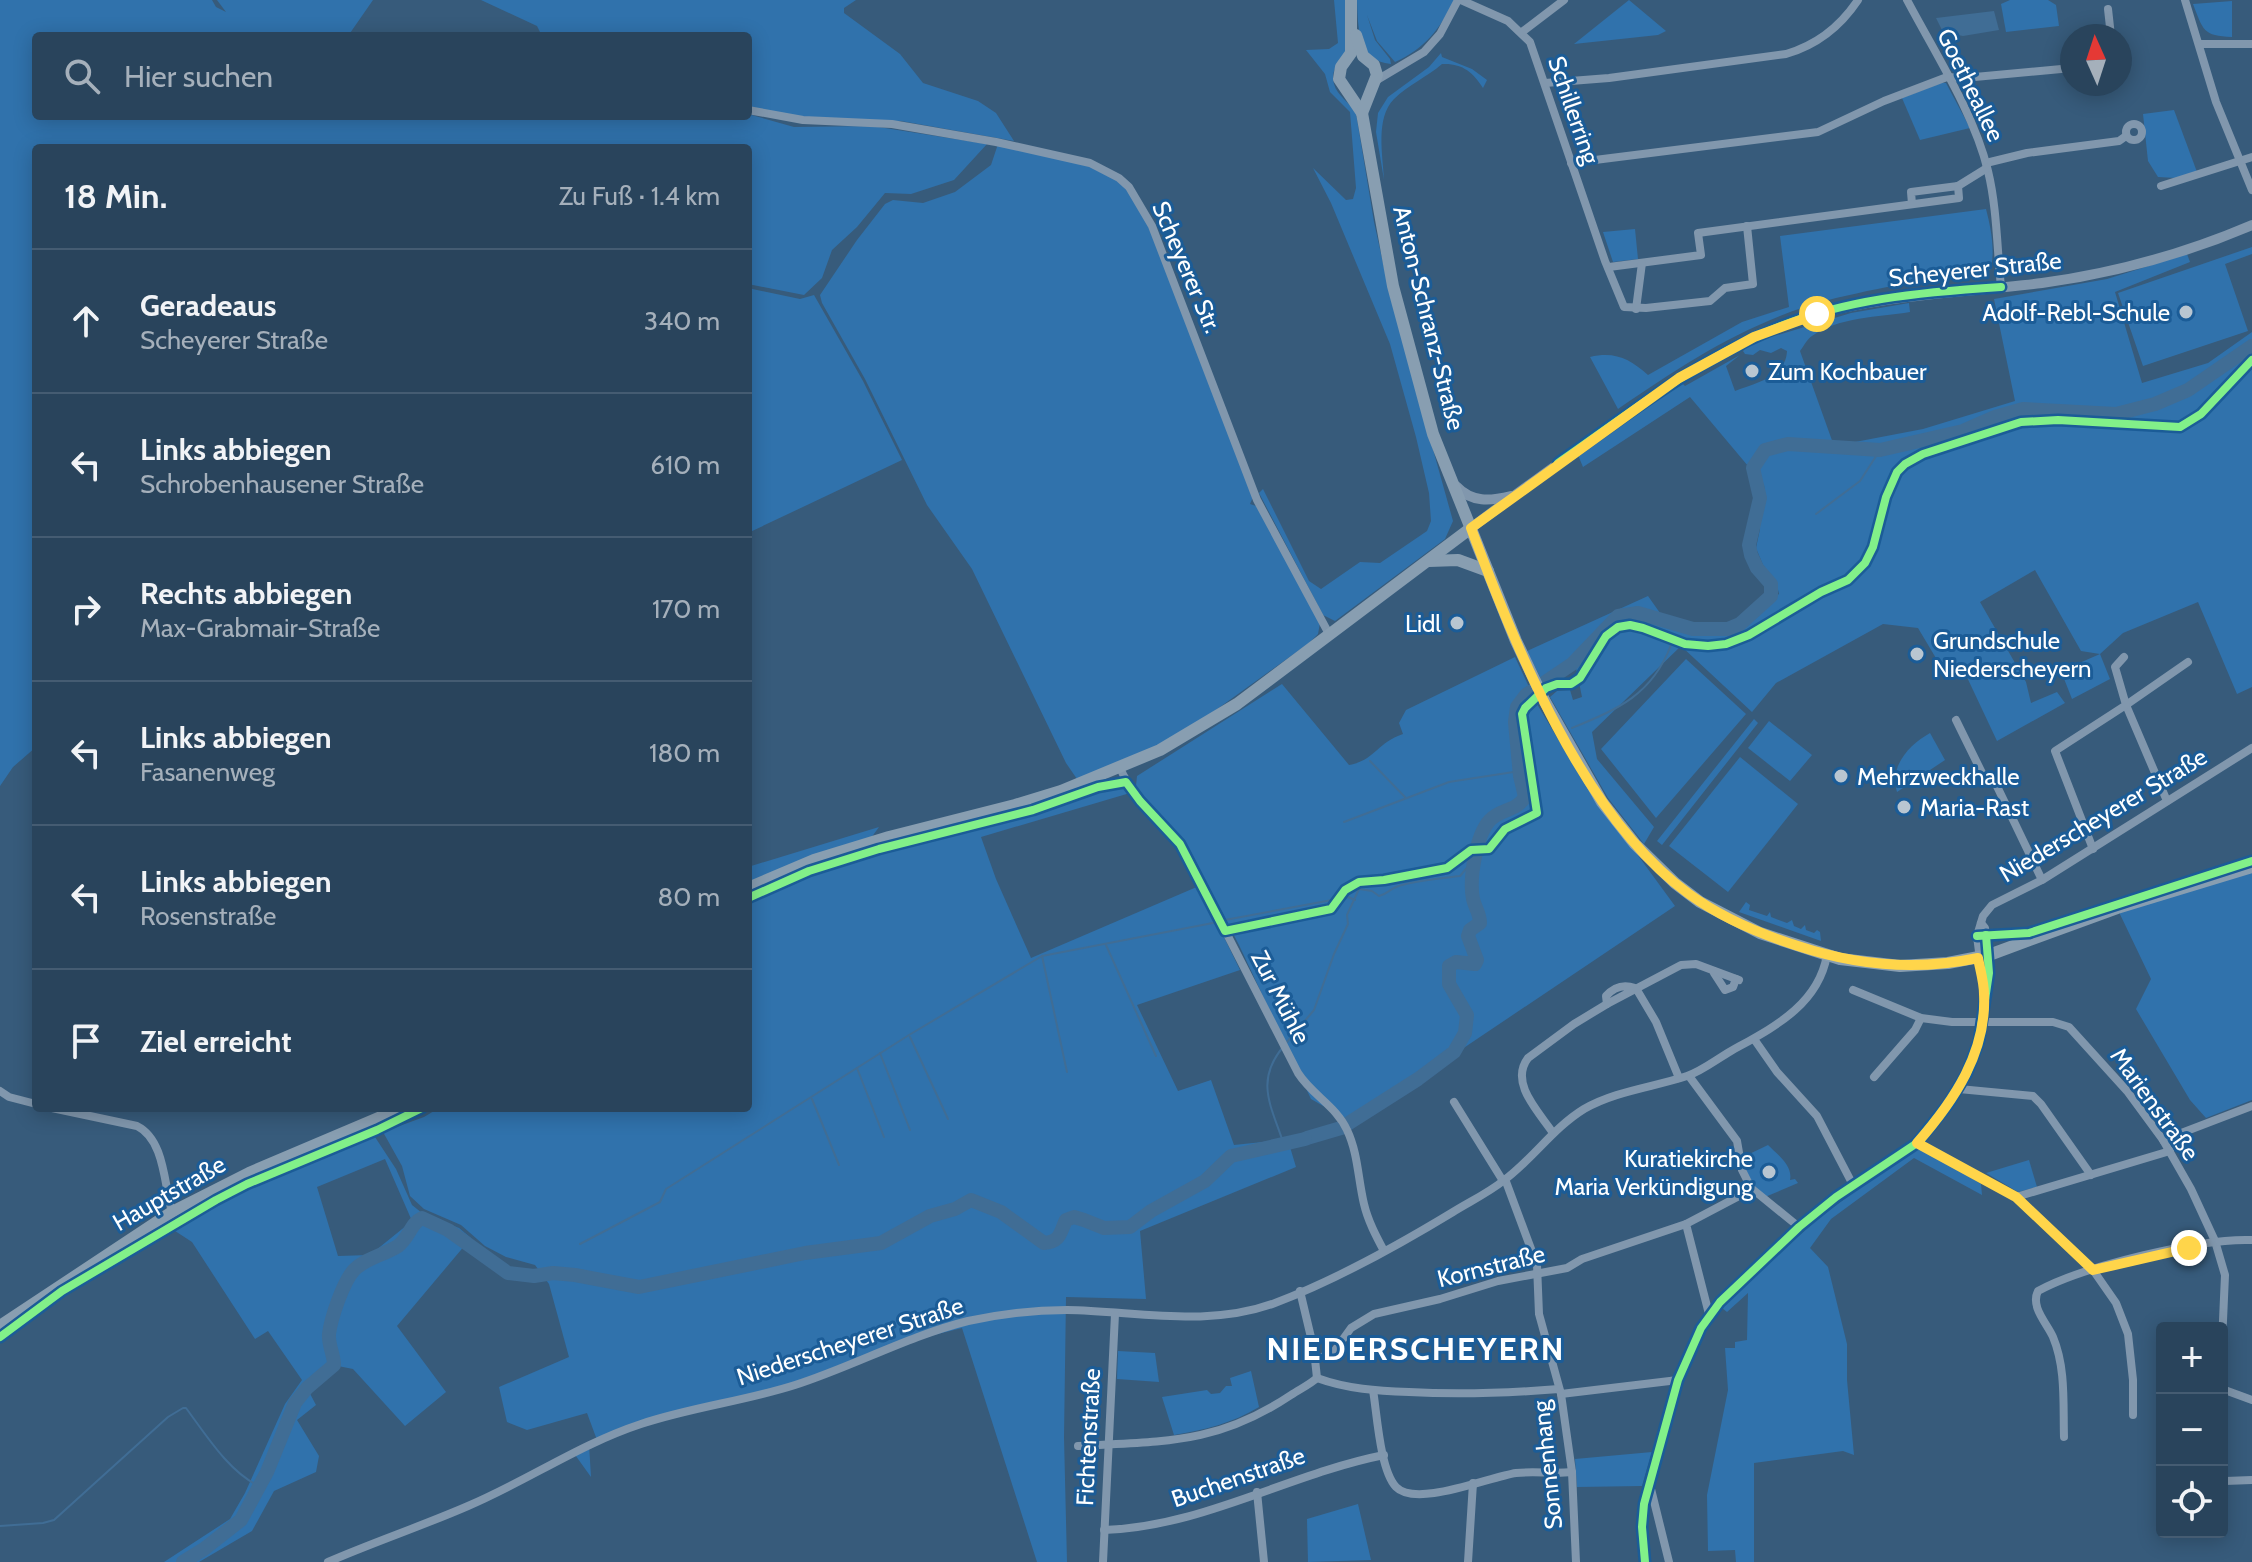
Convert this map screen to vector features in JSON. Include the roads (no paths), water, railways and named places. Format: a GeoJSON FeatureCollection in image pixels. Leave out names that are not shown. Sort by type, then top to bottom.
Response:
{"type":"FeatureCollection","features":[{"type":"Feature","properties":{"kind":"main road"},"geometry":{"type":"LineString","coordinates":[[1348,60],[1351,0]]}},
{"type":"Feature","properties":{"kind":"main road"},"geometry":{"type":"LineString","coordinates":[[1352,23],[1361,51],[1370,62],[1374,86],[1362,113]]}},
{"type":"Feature","properties":{"kind":"main road"},"geometry":{"type":"LineString","coordinates":[[1370,62],[1357,57],[1348,60],[1341,67],[1339,75],[1342,87],[1348,92],[1359,95],[1374,86]]}},
{"type":"Feature","properties":{"kind":"main road","name":"Anton-Schranz-Straße"},"geometry":{"type":"LineString","coordinates":[[1348,92],[1362,113],[1396,298],[1433,434],[1451,481],[1544,700],[1602,802],[1656,867],[1687,893],[1760,933],[1827,955],[1863,963],[1900,966],[1983,956],[2117,908],[2252,867]]}},
{"type":"Feature","properties":{"kind":"main road"},"geometry":{"type":"LineString","coordinates":[[752,886],[829,855],[1015,805],[1120,768],[1160,750],[1237,704],[1471,528]]}},
{"type":"Feature","properties":{"kind":"main road"},"geometry":{"type":"LineString","coordinates":[[1426,562],[1458,560],[1488,571]]}},
{"type":"Feature","properties":{"kind":"main road","name":"Hauptstraße"},"geometry":{"type":"LineString","coordinates":[[0,1326],[172,1212],[249,1173],[394,1112]]}},
{"type":"Feature","properties":{"kind":"street","name":"Schillerring"},"geometry":{"type":"LineString","coordinates":[[1460,0],[1500,16],[1522,32],[1532,47],[1624,307],[1636,309]]}},
{"type":"Feature","properties":{"kind":"street"},"geometry":{"type":"LineString","coordinates":[[1374,86],[1433,44],[1460,0]]}},
{"type":"Feature","properties":{"kind":"street"},"geometry":{"type":"LineString","coordinates":[[1522,32],[1564,0]]}},
{"type":"Feature","properties":{"kind":"street"},"geometry":{"type":"LineString","coordinates":[[1545,83],[1609,78],[1786,54],[1826,36],[1858,0]]}},
{"type":"Feature","properties":{"kind":"street","name":"Goetheallee"},"geometry":{"type":"LineString","coordinates":[[1907,0],[1974,130],[1986,165],[2001,287]]}},
{"type":"Feature","properties":{"kind":"street"},"geometry":{"type":"LineString","coordinates":[[2185,0],[2216,102],[2252,190]]}},
{"type":"Feature","properties":{"kind":"street"},"geometry":{"type":"LineString","coordinates":[[2108,9],[2110,24]]}},
{"type":"Feature","properties":{"kind":"street"},"geometry":{"type":"LineString","coordinates":[[2200,44],[2252,44]]}},
{"type":"Feature","properties":{"kind":"street"},"geometry":{"type":"LineString","coordinates":[[1370,62],[1397,68]]}},
{"type":"Feature","properties":{"kind":"street"},"geometry":{"type":"LineString","coordinates":[[1571,163],[1818,132],[1884,101],[1947,77],[2060,69]]}},
{"type":"Feature","properties":{"kind":"street","name":"Scheyerer Str."},"geometry":{"type":"LineString","coordinates":[[752,111],[803,120],[877,122],[996,142],[1090,163],[1119,178],[1129,187],[1152,226],[1257,500],[1329,634]]}},
{"type":"Feature","properties":{"kind":"street"},"geometry":{"type":"LineString","coordinates":[[1609,267],[1701,255],[1698,233],[1912,204],[1911,192],[1958,186],[1986,165],[2027,153],[2119,141],[2126,136]]}},
{"type":"Feature","properties":{"kind":"street"},"geometry":{"type":"LineString","coordinates":[[2161,186],[2252,157]]}},
{"type":"Feature","properties":{"kind":"street","name":"Scheyerer Straße"},"geometry":{"type":"LineString","coordinates":[[1471,528],[1679,378],[1770,330],[1801,318],[1874,301],[2110,272],[2175,255],[2252,225]]}},
{"type":"Feature","properties":{"kind":"street"},"geometry":{"type":"LineString","coordinates":[[1642,263],[1636,309],[1710,301],[1725,288],[1753,284],[1747,226]]}},
{"type":"Feature","properties":{"kind":"street"},"geometry":{"type":"LineString","coordinates":[[1451,481],[1471,498],[1489,501],[1517,494]]}},
{"type":"Feature","properties":{"kind":"street"},"geometry":{"type":"LineString","coordinates":[[2124,657],[2115,667],[2126,705],[2167,801]]}},
{"type":"Feature","properties":{"kind":"street"},"geometry":{"type":"LineString","coordinates":[[2093,849],[2055,751],[2188,662]]}},
{"type":"Feature","properties":{"kind":"street"},"geometry":{"type":"LineString","coordinates":[[1956,720],[1985,779],[1993,778],[2042,880]]}},
{"type":"Feature","properties":{"kind":"street","name":"Niederscheyerer Straße"},"geometry":{"type":"LineString","coordinates":[[1645,1562],[1643,1515],[1650,1485],[1678,1380],[1709,1314],[1799,1227],[1853,1185],[1917,1143],[1959,1089],[1972,1062],[1981,1022],[1983,956],[1977,936],[1984,913],[1992,905],[2093,849],[2252,748]]}},
{"type":"Feature","properties":{"kind":"street","name":"Zur Mühle"},"geometry":{"type":"LineString","coordinates":[[1120,768],[1132,792],[1180,844],[1286,1053],[1312,1093],[1329,1105],[1342,1120],[1357,1160],[1365,1206],[1384,1251]]}},
{"type":"Feature","properties":{"kind":"street","name":"Niederscheyerer Straße"},"geometry":{"type":"LineString","coordinates":[[328,1562],[470,1505],[589,1444],[645,1423],[797,1384],[898,1344],[969,1321],[1009,1314],[1066,1310],[1181,1316],[1232,1313],[1274,1303],[1415,1235],[1504,1180],[1553,1133],[1596,1103],[1684,1077],[1754,1039],[1807,1000],[1818,983],[1827,955]]}},
{"type":"Feature","properties":{"kind":"street"},"geometry":{"type":"LineString","coordinates":[[1636,989],[1681,965],[1696,964],[1738,980],[1733,987],[1725,990],[1714,973]]}},
{"type":"Feature","properties":{"kind":"street"},"geometry":{"type":"LineString","coordinates":[[1553,1133],[1525,1090],[1520,1077],[1523,1064],[1574,1024],[1607,1004],[1606,996],[1615,988],[1626,986],[1636,989],[1684,1077],[1737,1141],[1742,1170],[1751,1188],[1799,1227]]}},
{"type":"Feature","properties":{"kind":"street","name":"Marienstraße"},"geometry":{"type":"LineString","coordinates":[[1853,990],[1921,1018],[2053,1022],[2069,1027],[2127,1091],[2170,1151],[2215,1241],[2223,1266],[2226,1285],[2223,1322]]}},
{"type":"Feature","properties":{"kind":"street"},"geometry":{"type":"LineString","coordinates":[[1874,1077],[1918,1026],[1921,1018]]}},
{"type":"Feature","properties":{"kind":"street"},"geometry":{"type":"LineString","coordinates":[[1754,1039],[1777,1072],[1817,1116],[1844,1173],[1853,1185]]}},
{"type":"Feature","properties":{"kind":"street"},"geometry":{"type":"LineString","coordinates":[[1959,1089],[2027,1094],[2037,1099],[2091,1175]]}},
{"type":"Feature","properties":{"kind":"street"},"geometry":{"type":"LineString","coordinates":[[0,1091],[9,1097],[32,1103]]}},
{"type":"Feature","properties":{"kind":"street","name":"Sonnenhang"},"geometry":{"type":"LineString","coordinates":[[1454,1102],[1504,1180],[1536,1258],[1542,1329],[1560,1391],[1572,1472],[1576,1562]]}},
{"type":"Feature","properties":{"kind":"street"},"geometry":{"type":"LineString","coordinates":[[2163,1140],[2252,1106]]}},
{"type":"Feature","properties":{"kind":"street"},"geometry":{"type":"LineString","coordinates":[[71,1112],[137,1126],[146,1131],[160,1157],[172,1212]]}},
{"type":"Feature","properties":{"kind":"street"},"geometry":{"type":"LineString","coordinates":[[1917,1143],[2016,1197],[2093,1270],[2116,1303],[2128,1334],[2133,1415]]}},
{"type":"Feature","properties":{"kind":"street"},"geometry":{"type":"LineString","coordinates":[[2016,1197],[2170,1151]]}},
{"type":"Feature","properties":{"kind":"street","name":"Kornstraße"},"geometry":{"type":"LineString","coordinates":[[1316,1359],[1333,1353],[1351,1328],[1374,1314],[1538,1272],[1567,1268],[1589,1256],[1686,1224],[1743,1194]]}},
{"type":"Feature","properties":{"kind":"street"},"geometry":{"type":"LineString","coordinates":[[1686,1224],[1709,1314]]}},
{"type":"Feature","properties":{"kind":"street"},"geometry":{"type":"LineString","coordinates":[[2064,1437],[2059,1357],[2053,1337],[2036,1305],[2036,1293],[2093,1270],[2215,1241],[2252,1240]]}},
{"type":"Feature","properties":{"kind":"street"},"geometry":{"type":"LineString","coordinates":[[1300,1291],[1316,1359],[1317,1378]]}},
{"type":"Feature","properties":{"kind":"street","name":"Fichtenstraße"},"geometry":{"type":"LineString","coordinates":[[1103,1562],[1115,1314]]}},
{"type":"Feature","properties":{"kind":"street"},"geometry":{"type":"LineString","coordinates":[[1078,1446],[1155,1443],[1211,1434],[1253,1418],[1317,1378]]}},
{"type":"Feature","properties":{"kind":"street"},"geometry":{"type":"LineString","coordinates":[[1317,1378],[1337,1386],[1466,1395],[1560,1391],[1678,1380]]}},
{"type":"Feature","properties":{"kind":"street"},"geometry":{"type":"LineString","coordinates":[[1373,1390],[1392,1482],[1406,1494],[1424,1494],[1527,1472],[1572,1472]]}},
{"type":"Feature","properties":{"kind":"street"},"geometry":{"type":"LineString","coordinates":[[2228,1391],[2252,1400]]}},
{"type":"Feature","properties":{"kind":"street","name":"Buchenstraße"},"geometry":{"type":"LineString","coordinates":[[1104,1530],[1177,1520],[1341,1464],[1384,1455]]}},
{"type":"Feature","properties":{"kind":"street"},"geometry":{"type":"LineString","coordinates":[[2228,1481],[2252,1480]]}},
{"type":"Feature","properties":{"kind":"street"},"geometry":{"type":"LineString","coordinates":[[1468,1562],[1473,1483]]}},
{"type":"Feature","properties":{"kind":"street"},"geometry":{"type":"LineString","coordinates":[[1650,1485],[1669,1562]]}},
{"type":"Feature","properties":{"kind":"street"},"geometry":{"type":"LineString","coordinates":[[1257,1492],[1264,1562]]}},
{"type":"Feature","properties":{"kind":"waterway"},"geometry":{"type":"LineString","coordinates":[[1307,1138],[1341,1128],[1418,1079],[1454,1052],[1465,1033],[1467,1015],[1449,984],[1449,966],[1456,962],[1475,964],[1477,960],[1468,936],[1470,930],[1480,923],[1473,899],[1472,880],[1485,827],[1494,816],[1518,805],[1525,797],[1515,722],[1517,707],[1526,695],[1572,664],[1618,616],[1638,613],[1693,629],[1728,629],[1740,624],[1771,596],[1771,584],[1757,568],[1749,545],[1760,498],[1753,468],[1765,450],[1788,444],[1880,450],[1963,431],[2023,409],[2116,414],[2155,404],[2188,390],[2252,346]]}},
{"type":"Feature","properties":{"kind":"waterway"},"geometry":{"type":"LineString","coordinates":[[1816,514],[1860,481],[1880,450]]}},
{"type":"Feature","properties":{"kind":"waterway"},"geometry":{"type":"LineString","coordinates":[[1572,728],[1632,698],[1654,676],[1671,645]]}},
{"type":"Feature","properties":{"kind":"waterway"},"geometry":{"type":"LineString","coordinates":[[1370,761],[1405,797]]}},
{"type":"Feature","properties":{"kind":"waterway"},"geometry":{"type":"LineString","coordinates":[[1344,822],[1449,782],[1520,771]]}},
{"type":"Feature","properties":{"kind":"waterway"},"geometry":{"type":"LineString","coordinates":[[1287,1042],[1314,1010],[1359,889],[1372,891],[1379,896],[1409,883],[1460,876],[1476,857]]}},
{"type":"Feature","properties":{"kind":"waterway"},"geometry":{"type":"LineString","coordinates":[[1225,920],[1348,897],[1355,900]]}},
{"type":"Feature","properties":{"kind":"waterway"},"geometry":{"type":"LineString","coordinates":[[580,1244],[660,1202],[666,1189],[909,1035],[1042,956],[1218,922]]}},
{"type":"Feature","properties":{"kind":"waterway"},"geometry":{"type":"LineString","coordinates":[[1106,945],[1156,1056]]}},
{"type":"Feature","properties":{"kind":"waterway"},"geometry":{"type":"LineString","coordinates":[[1042,956],[1067,1072]]}},
{"type":"Feature","properties":{"kind":"waterway"},"geometry":{"type":"LineString","coordinates":[[910,1037],[948,1119]]}},
{"type":"Feature","properties":{"kind":"waterway"},"geometry":{"type":"LineString","coordinates":[[1283,1047],[1274,1060],[1267,1083],[1271,1107],[1284,1145]]}},
{"type":"Feature","properties":{"kind":"waterway"},"geometry":{"type":"LineString","coordinates":[[880,1053],[910,1130]]}},
{"type":"Feature","properties":{"kind":"waterway"},"geometry":{"type":"LineString","coordinates":[[857,1068],[884,1137]]}},
{"type":"Feature","properties":{"kind":"waterway"},"geometry":{"type":"LineString","coordinates":[[812,1099],[839,1165]]}},
{"type":"Feature","properties":{"kind":"waterway"},"geometry":{"type":"LineString","coordinates":[[183,1562],[241,1520],[267,1472],[295,1403],[334,1365],[330,1327],[338,1300],[354,1270],[398,1246],[422,1218],[448,1230],[508,1273],[575,1275],[639,1287],[805,1253],[881,1243],[930,1216],[955,1209],[971,1200],[1001,1212],[1044,1243],[1057,1238],[1066,1220],[1074,1217],[1104,1228],[1130,1227],[1151,1211],[1205,1181],[1231,1156],[1305,1139]]}},
{"type":"Feature","properties":{"kind":"waterway"},"geometry":{"type":"LineString","coordinates":[[0,1526],[54,1520],[168,1417],[183,1408],[228,1462],[259,1486]]}},
{"type":"Feature","properties":{"kind":"place","name":"Adolf-Rebl-Schule"},"geometry":{"type":"Point","coordinates":[2186,312]}},
{"type":"Feature","properties":{"kind":"place","name":"Zum Kochbauer"},"geometry":{"type":"Point","coordinates":[1752,371]}},
{"type":"Feature","properties":{"kind":"place","name":"Lidl"},"geometry":{"type":"Point","coordinates":[1457,623]}},
{"type":"Feature","properties":{"kind":"place","name":"Grundschule Niederscheyern"},"geometry":{"type":"Point","coordinates":[1917,654]}},
{"type":"Feature","properties":{"kind":"place","name":"Mehrzweckhalle"},"geometry":{"type":"Point","coordinates":[1841,776]}},
{"type":"Feature","properties":{"kind":"place","name":"Maria-Rast"},"geometry":{"type":"Point","coordinates":[1904,807]}},
{"type":"Feature","properties":{"kind":"place","name":"Kuratiekirche Maria Verkündigung"},"geometry":{"type":"Point","coordinates":[1769,1172]}},
{"type":"Feature","properties":{"kind":"district","name":"NIEDERSCHEYERN"},"geometry":{"type":"Point","coordinates":[1416,1348]}}]}
